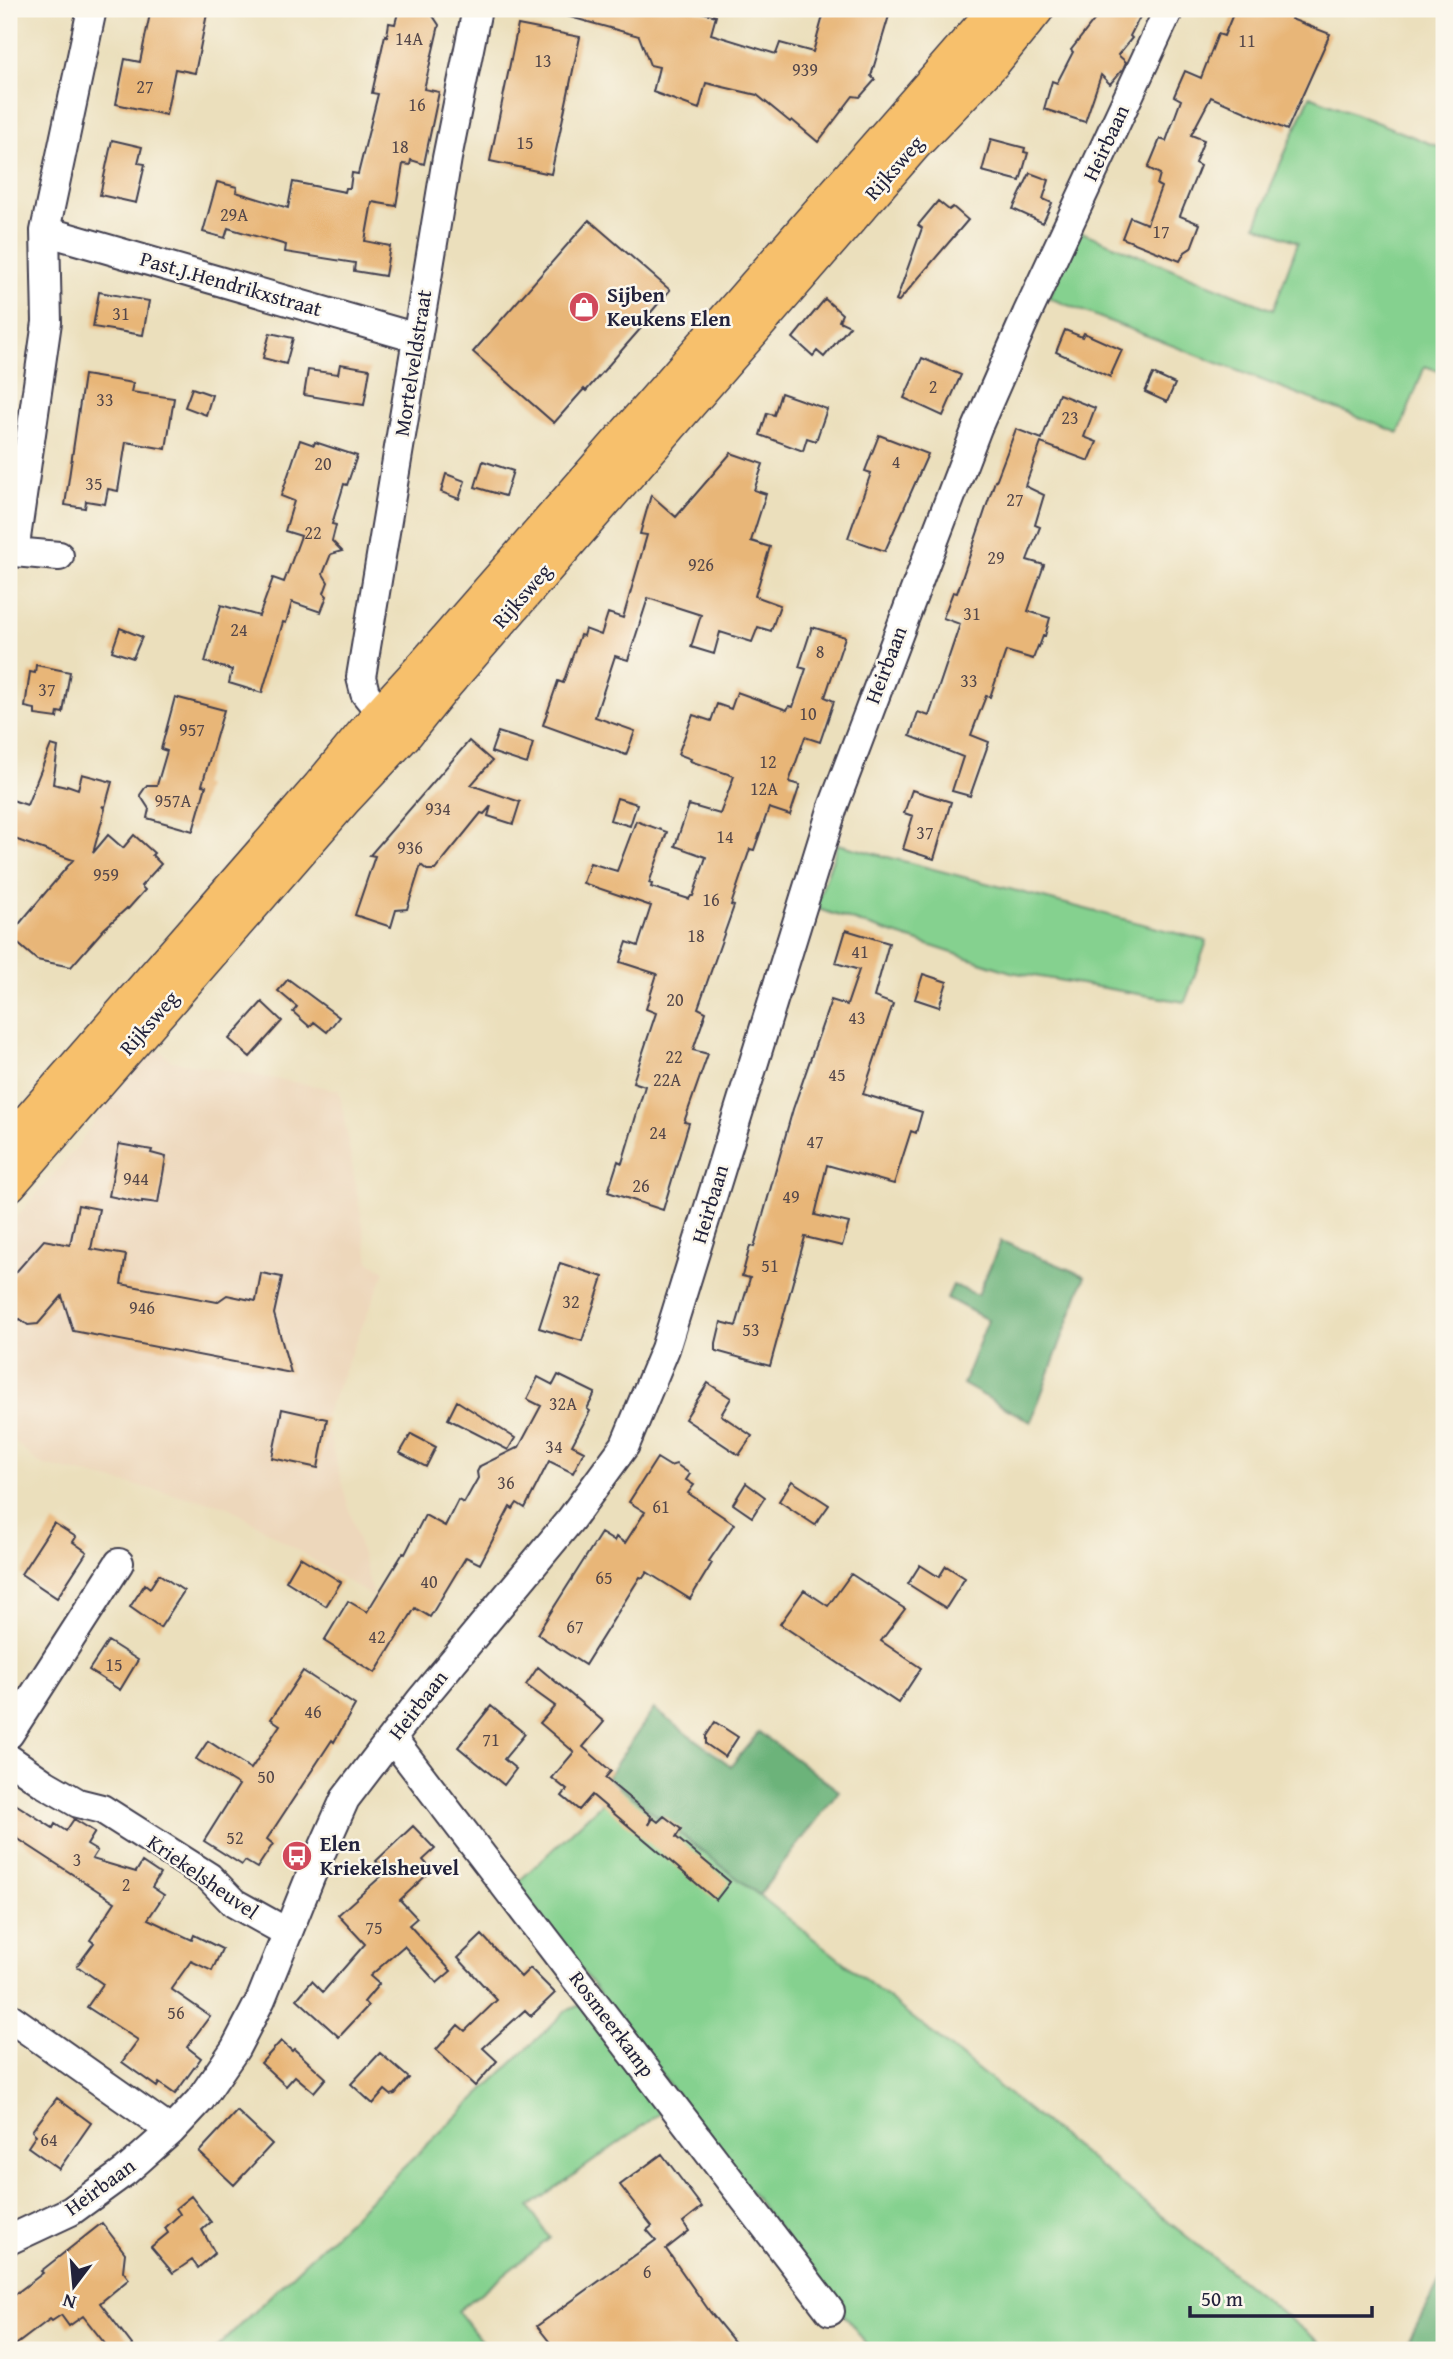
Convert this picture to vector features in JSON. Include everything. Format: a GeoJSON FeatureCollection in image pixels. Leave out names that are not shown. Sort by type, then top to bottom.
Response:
{"type":"FeatureCollection","features":[{"type":"Feature","properties":{"kind":"main road","name":"Rijksweg"},"geometry":{"type":"LineString","coordinates":[[9,1144],[320,787],[381,713],[997,9]]}},
{"type":"Feature","properties":{"kind":"main road","name":"Rijksweg"},"geometry":{"type":"LineString","coordinates":[[9,1184],[334,810],[404,735],[446,683],[914,144],[993,62],[1036,9]]}},
{"type":"Feature","properties":{"kind":"street"},"geometry":{"type":"LineString","coordinates":[[59,555],[15,552],[47,322],[45,231],[92,9]]}},
{"type":"Feature","properties":{"kind":"street","name":"Mortelveldstraat"},"geometry":{"type":"LineString","coordinates":[[381,713],[365,693],[361,677],[447,158],[477,9]]}},
{"type":"Feature","properties":{"kind":"street","name":"Heirbaan"},"geometry":{"type":"LineString","coordinates":[[9,2240],[71,2211],[126,2171],[171,2131],[200,2100],[235,2049],[261,1998],[345,1799],[571,1519],[625,1445],[665,1349],[833,807],[930,548],[977,428],[1027,314],[1169,9]]}},
{"type":"Feature","properties":{"kind":"street","name":"Past.J.Hendrikxstraat"},"geometry":{"type":"LineString","coordinates":[[45,231],[417,338]]}},
{"type":"Feature","properties":{"kind":"street"},"geometry":{"type":"LineString","coordinates":[[9,1734],[119,1563]]}},
{"type":"Feature","properties":{"kind":"street","name":"Rosmeerkamp"},"geometry":{"type":"LineString","coordinates":[[392,1738],[831,2311]]}},
{"type":"Feature","properties":{"kind":"street","name":"Kriekelsheuvel"},"geometry":{"type":"LineString","coordinates":[[9,1759],[78,1803],[103,1809],[209,1877],[234,1903],[288,1933]]}},
{"type":"Feature","properties":{"kind":"street"},"geometry":{"type":"LineString","coordinates":[[9,2017],[171,2131]]}},
{"type":"Feature","properties":{"kind":"shaded area"},"geometry":{"type":"Polygon","coordinates":[[[158,1049],[172,1061],[339,1090],[369,1261],[385,1271],[324,1419],[374,1598],[227,1506],[40,1464],[9,1437],[9,1226],[77,1147],[108,1100],[145,1057],[158,1049]]]}},
{"type":"Feature","properties":{"kind":"green space"},"geometry":{"type":"Polygon","coordinates":[[[1310,96],[1444,149],[1444,373],[1425,366],[1399,433],[1049,298],[1079,231],[1273,310],[1298,242],[1256,225],[1310,96]]]}},
{"type":"Feature","properties":{"kind":"green space"},"geometry":{"type":"Polygon","coordinates":[[[838,844],[1207,941],[1185,1002],[1011,972],[815,908],[838,844]]]}},
{"type":"Feature","properties":{"kind":"green space"},"geometry":{"type":"Polygon","coordinates":[[[1001,1241],[1085,1276],[1031,1422],[963,1384],[988,1320],[947,1298],[953,1285],[978,1295],[1001,1241]]]}},
{"type":"Feature","properties":{"kind":"green space"},"geometry":{"type":"Polygon","coordinates":[[[654,1709],[731,1766],[759,1732],[839,1791],[759,1895],[607,1777],[654,1709]]]}},
{"type":"Feature","properties":{"kind":"green space"},"geometry":{"type":"Polygon","coordinates":[[[619,1787],[759,1895],[1329,2350],[871,2350],[516,1884],[619,1787]]]}},
{"type":"Feature","properties":{"kind":"green space"},"geometry":{"type":"Polygon","coordinates":[[[580,2005],[666,2109],[529,2207],[550,2238],[458,2311],[488,2350],[214,2350],[566,2011],[580,2005]]]}},
{"type":"Feature","properties":{"kind":"green space"},"geometry":{"type":"Polygon","coordinates":[[[1444,2273],[1444,2350],[1404,2350],[1444,2273]]]}},
{"type":"Feature","properties":{"kind":"building"},"geometry":{"type":"Polygon","coordinates":[[[151,9],[208,9],[195,73],[175,69],[166,115],[116,104],[125,59],[140,62],[151,9]]]}},
{"type":"Feature","properties":{"kind":"building"},"geometry":{"type":"Polygon","coordinates":[[[399,9],[431,13],[439,25],[424,89],[439,92],[424,164],[411,160],[410,165],[403,164],[396,206],[372,202],[365,241],[390,246],[385,276],[354,271],[355,263],[285,252],[286,245],[228,228],[225,238],[203,232],[217,182],[237,187],[236,192],[288,208],[293,182],[345,192],[346,188],[350,188],[352,173],[358,174],[378,94],[372,93],[385,35],[387,36],[389,23],[395,24],[399,9]]]}},
{"type":"Feature","properties":{"kind":"building"},"geometry":{"type":"Polygon","coordinates":[[[564,9],[690,9],[716,16],[711,34],[776,54],[780,43],[813,52],[825,9],[891,9],[871,76],[875,80],[860,97],[853,96],[818,142],[757,95],[706,83],[699,109],[653,92],[659,67],[650,65],[639,36],[563,15],[564,9]]]}},
{"type":"Feature","properties":{"kind":"building"},"geometry":{"type":"Polygon","coordinates":[[[1103,9],[1144,9],[1130,36],[1132,38],[1118,55],[1126,62],[1123,69],[1110,84],[1101,75],[1085,122],[1044,109],[1052,81],[1057,83],[1073,52],[1071,50],[1103,9]]]}},
{"type":"Feature","properties":{"kind":"building"},"geometry":{"type":"Polygon","coordinates":[[[1235,9],[1295,9],[1291,19],[1330,34],[1287,130],[1211,97],[1191,135],[1204,140],[1195,163],[1200,166],[1180,216],[1200,224],[1191,248],[1180,261],[1122,238],[1130,217],[1147,224],[1161,187],[1157,185],[1160,174],[1148,168],[1160,139],[1166,141],[1181,100],[1174,96],[1185,71],[1201,78],[1218,34],[1224,36],[1235,9]]]}},
{"type":"Feature","properties":{"kind":"building"},"geometry":{"type":"Polygon","coordinates":[[[518,25],[580,37],[551,174],[490,161],[518,25]]]}},
{"type":"Feature","properties":{"kind":"building"},"geometry":{"type":"Polygon","coordinates":[[[991,139],[1025,148],[1024,152],[1028,153],[1020,181],[982,171],[991,139]]]}},
{"type":"Feature","properties":{"kind":"building"},"geometry":{"type":"Polygon","coordinates":[[[112,140],[142,147],[138,163],[145,164],[136,203],[100,195],[112,140]]]}},
{"type":"Feature","properties":{"kind":"building"},"geometry":{"type":"Polygon","coordinates":[[[1030,173],[1049,180],[1043,199],[1052,203],[1043,223],[1013,209],[1030,173]]]}},
{"type":"Feature","properties":{"kind":"building"},"geometry":{"type":"Polygon","coordinates":[[[938,201],[949,210],[953,207],[968,220],[898,302],[896,301],[922,228],[918,225],[938,201]]]}},
{"type":"Feature","properties":{"kind":"building","name":"Sijben Keukens Elen"},"geometry":{"type":"Polygon","coordinates":[[[589,220],[670,290],[640,325],[642,327],[554,423],[473,352],[589,220]]]}},
{"type":"Feature","properties":{"kind":"building"},"geometry":{"type":"Polygon","coordinates":[[[99,292],[149,301],[143,335],[93,327],[99,292]]]}},
{"type":"Feature","properties":{"kind":"building"},"geometry":{"type":"Polygon","coordinates":[[[825,299],[842,314],[839,321],[850,326],[824,357],[817,351],[813,356],[793,338],[825,299]]]}},
{"type":"Feature","properties":{"kind":"building"},"geometry":{"type":"Polygon","coordinates":[[[1065,330],[1082,337],[1084,333],[1122,350],[1110,377],[1056,352],[1065,330]]]}},
{"type":"Feature","properties":{"kind":"building"},"geometry":{"type":"Polygon","coordinates":[[[270,333],[293,338],[286,364],[263,358],[270,333]]]}},
{"type":"Feature","properties":{"kind":"building"},"geometry":{"type":"Polygon","coordinates":[[[922,358],[961,375],[943,416],[904,398],[922,358]]]}},
{"type":"Feature","properties":{"kind":"building"},"geometry":{"type":"Polygon","coordinates":[[[340,364],[370,369],[364,405],[304,395],[308,370],[338,374],[340,364]]]}},
{"type":"Feature","properties":{"kind":"building"},"geometry":{"type":"Polygon","coordinates":[[[1153,374],[1175,384],[1167,402],[1145,392],[1153,374]]]}},
{"type":"Feature","properties":{"kind":"building"},"geometry":{"type":"Polygon","coordinates":[[[84,375],[133,383],[131,392],[174,398],[166,449],[126,442],[118,491],[108,489],[105,504],[86,501],[85,508],[65,505],[84,375]]]}},
{"type":"Feature","properties":{"kind":"building"},"geometry":{"type":"Polygon","coordinates":[[[192,388],[212,395],[206,415],[185,407],[192,388]]]}},
{"type":"Feature","properties":{"kind":"building"},"geometry":{"type":"Polygon","coordinates":[[[781,393],[827,409],[816,441],[807,438],[803,451],[760,435],[767,413],[774,415],[781,393]]]}},
{"type":"Feature","properties":{"kind":"building"},"geometry":{"type":"Polygon","coordinates":[[[1059,394],[1095,408],[1084,437],[1097,442],[1089,461],[1041,443],[1025,486],[1044,495],[1035,525],[1040,527],[1027,560],[1044,565],[1028,611],[1050,618],[1045,636],[1033,659],[1006,651],[990,697],[986,696],[971,735],[989,742],[970,796],[952,791],[963,757],[910,736],[918,712],[929,716],[960,624],[943,618],[953,592],[957,593],[995,481],[1016,429],[1042,439],[1059,394]]]}},
{"type":"Feature","properties":{"kind":"building"},"geometry":{"type":"Polygon","coordinates":[[[879,435],[928,454],[885,551],[848,538],[871,473],[865,471],[879,435]]]}},
{"type":"Feature","properties":{"kind":"building"},"geometry":{"type":"Polygon","coordinates":[[[300,440],[314,445],[315,442],[357,456],[347,485],[344,484],[332,524],[336,525],[332,541],[342,551],[331,554],[323,574],[328,582],[324,593],[327,596],[321,612],[292,602],[286,623],[283,622],[262,693],[229,683],[232,670],[205,662],[221,605],[259,616],[273,578],[284,582],[301,536],[285,531],[294,501],[281,496],[300,440]]]}},
{"type":"Feature","properties":{"kind":"building"},"geometry":{"type":"Polygon","coordinates":[[[731,453],[763,464],[754,490],[766,494],[751,541],[770,547],[755,596],[780,605],[771,631],[758,627],[752,642],[720,632],[714,654],[691,647],[701,615],[648,598],[628,660],[615,656],[595,717],[635,731],[626,755],[543,725],[558,681],[563,683],[580,635],[583,636],[585,629],[601,635],[608,613],[623,618],[647,535],[640,534],[651,495],[676,517],[731,453]]]}},
{"type":"Feature","properties":{"kind":"building"},"geometry":{"type":"Polygon","coordinates":[[[483,461],[513,471],[505,496],[475,487],[483,461]]]}},
{"type":"Feature","properties":{"kind":"building"},"geometry":{"type":"Polygon","coordinates":[[[446,474],[465,481],[459,499],[441,492],[446,474]]]}},
{"type":"Feature","properties":{"kind":"building"},"geometry":{"type":"Polygon","coordinates":[[[812,627],[845,637],[825,697],[834,701],[820,742],[805,737],[789,782],[800,785],[790,815],[769,808],[754,850],[750,849],[731,905],[734,906],[698,1008],[706,1012],[693,1050],[708,1054],[684,1122],[689,1123],[663,1210],[608,1192],[618,1161],[622,1163],[645,1086],[633,1082],[656,1013],[646,1009],[657,974],[620,962],[627,942],[638,946],[651,906],[583,883],[590,863],[617,871],[636,821],[667,832],[649,883],[652,884],[651,887],[689,899],[693,896],[706,857],[675,846],[689,805],[720,814],[734,776],[690,761],[691,759],[678,754],[693,715],[711,721],[717,704],[731,709],[737,692],[787,710],[789,706],[793,707],[806,669],[799,667],[812,627]]]}},
{"type":"Feature","properties":{"kind":"building"},"geometry":{"type":"Polygon","coordinates":[[[120,628],[142,637],[133,658],[112,651],[120,628]]]}},
{"type":"Feature","properties":{"kind":"building"},"geometry":{"type":"Polygon","coordinates":[[[36,665],[70,672],[63,713],[58,712],[57,718],[35,715],[35,709],[25,707],[30,672],[35,673],[36,665]]]}},
{"type":"Feature","properties":{"kind":"building"},"geometry":{"type":"Polygon","coordinates":[[[175,697],[224,710],[202,785],[206,786],[193,831],[147,818],[149,809],[140,795],[147,785],[157,785],[167,751],[161,749],[175,697]]]}},
{"type":"Feature","properties":{"kind":"building"},"geometry":{"type":"Polygon","coordinates":[[[498,732],[533,743],[527,764],[491,752],[498,732]]]}},
{"type":"Feature","properties":{"kind":"building"},"geometry":{"type":"Polygon","coordinates":[[[469,741],[492,761],[471,785],[520,802],[513,824],[488,816],[491,806],[484,814],[481,813],[435,870],[427,870],[421,865],[407,909],[396,910],[391,927],[355,915],[375,856],[370,855],[469,741]]]}},
{"type":"Feature","properties":{"kind":"building"},"geometry":{"type":"Polygon","coordinates":[[[51,745],[58,747],[53,784],[78,789],[82,774],[112,782],[105,807],[102,806],[105,809],[93,853],[108,835],[123,848],[134,835],[154,853],[152,855],[161,864],[141,886],[145,890],[104,929],[71,967],[37,960],[9,936],[73,860],[9,837],[9,799],[27,805],[51,745]]]}},
{"type":"Feature","properties":{"kind":"building"},"geometry":{"type":"Polygon","coordinates":[[[912,790],[951,802],[934,859],[903,849],[913,816],[904,813],[912,790]]]}},
{"type":"Feature","properties":{"kind":"building"},"geometry":{"type":"Polygon","coordinates":[[[617,798],[637,804],[630,826],[610,820],[617,798]]]}},
{"type":"Feature","properties":{"kind":"building"},"geometry":{"type":"Polygon","coordinates":[[[846,930],[889,943],[874,997],[893,1004],[863,1094],[922,1112],[916,1133],[911,1131],[894,1184],[827,1165],[815,1215],[849,1223],[842,1246],[805,1237],[770,1366],[716,1351],[716,1343],[721,1322],[736,1326],[750,1278],[742,1276],[750,1246],[754,1247],[793,1109],[831,1000],[847,1005],[859,970],[836,963],[846,930]]]}},
{"type":"Feature","properties":{"kind":"building"},"geometry":{"type":"Polygon","coordinates":[[[923,974],[947,982],[939,1007],[915,999],[923,974]]]}},
{"type":"Feature","properties":{"kind":"building"},"geometry":{"type":"Polygon","coordinates":[[[288,979],[339,1017],[327,1032],[314,1022],[310,1027],[293,1012],[297,1007],[278,991],[288,979]]]}},
{"type":"Feature","properties":{"kind":"building"},"geometry":{"type":"Polygon","coordinates":[[[262,1002],[282,1021],[250,1057],[229,1039],[262,1002]]]}},
{"type":"Feature","properties":{"kind":"building"},"geometry":{"type":"Polygon","coordinates":[[[119,1144],[152,1150],[151,1153],[166,1157],[158,1203],[142,1203],[109,1196],[119,1144]]]}},
{"type":"Feature","properties":{"kind":"building"},"geometry":{"type":"Polygon","coordinates":[[[78,1205],[99,1209],[91,1249],[126,1255],[121,1284],[217,1302],[227,1295],[256,1301],[261,1273],[282,1277],[274,1314],[291,1373],[73,1331],[62,1296],[38,1324],[28,1325],[18,1320],[9,1312],[9,1280],[44,1240],[70,1245],[78,1205]]]}},
{"type":"Feature","properties":{"kind":"building"},"geometry":{"type":"Polygon","coordinates":[[[560,1263],[603,1277],[582,1341],[539,1328],[560,1263]]]}},
{"type":"Feature","properties":{"kind":"building"},"geometry":{"type":"Polygon","coordinates":[[[558,1375],[595,1393],[587,1409],[590,1411],[572,1445],[584,1451],[573,1473],[549,1461],[525,1508],[517,1503],[513,1509],[510,1507],[480,1564],[466,1557],[430,1617],[415,1608],[375,1673],[324,1641],[348,1601],[367,1612],[403,1553],[405,1554],[425,1515],[445,1526],[458,1500],[464,1503],[478,1478],[480,1466],[519,1447],[541,1406],[527,1399],[538,1377],[553,1385],[558,1375]]]}},
{"type":"Feature","properties":{"kind":"building"},"geometry":{"type":"Polygon","coordinates":[[[708,1383],[731,1398],[721,1415],[752,1436],[739,1455],[685,1419],[708,1383]]]}},
{"type":"Feature","properties":{"kind":"building"},"geometry":{"type":"Polygon","coordinates":[[[457,1401],[515,1438],[508,1450],[448,1419],[457,1401]]]}},
{"type":"Feature","properties":{"kind":"building"},"geometry":{"type":"Polygon","coordinates":[[[282,1409],[327,1419],[318,1468],[272,1458],[282,1409]]]}},
{"type":"Feature","properties":{"kind":"building"},"geometry":{"type":"Polygon","coordinates":[[[411,1434],[436,1447],[426,1467],[400,1453],[411,1434]]]}},
{"type":"Feature","properties":{"kind":"building"},"geometry":{"type":"Polygon","coordinates":[[[657,1458],[670,1466],[676,1464],[690,1474],[686,1480],[694,1485],[688,1493],[734,1524],[709,1561],[712,1563],[690,1599],[647,1572],[643,1578],[640,1577],[585,1665],[537,1634],[601,1533],[614,1541],[616,1537],[625,1543],[645,1512],[629,1502],[657,1458]]]}},
{"type":"Feature","properties":{"kind":"building"},"geometry":{"type":"Polygon","coordinates":[[[792,1481],[829,1505],[815,1525],[779,1501],[792,1481]]]}},
{"type":"Feature","properties":{"kind":"building"},"geometry":{"type":"Polygon","coordinates":[[[746,1483],[765,1497],[752,1517],[733,1504],[746,1483]]]}},
{"type":"Feature","properties":{"kind":"building"},"geometry":{"type":"Polygon","coordinates":[[[54,1523],[76,1537],[73,1542],[87,1552],[57,1598],[21,1574],[54,1523]]]}},
{"type":"Feature","properties":{"kind":"building"},"geometry":{"type":"Polygon","coordinates":[[[300,1557],[341,1582],[326,1606],[286,1581],[300,1557]]]}},
{"type":"Feature","properties":{"kind":"building"},"geometry":{"type":"Polygon","coordinates":[[[920,1565],[939,1577],[946,1566],[965,1578],[946,1608],[908,1584],[920,1565]]]}},
{"type":"Feature","properties":{"kind":"building"},"geometry":{"type":"Polygon","coordinates":[[[159,1574],[184,1591],[160,1628],[130,1607],[145,1584],[150,1588],[159,1574]]]}},
{"type":"Feature","properties":{"kind":"building"},"geometry":{"type":"Polygon","coordinates":[[[851,1574],[905,1609],[881,1641],[921,1668],[898,1703],[780,1624],[804,1590],[828,1606],[851,1574]]]}},
{"type":"Feature","properties":{"kind":"building"},"geometry":{"type":"Polygon","coordinates":[[[108,1641],[138,1660],[120,1690],[89,1670],[108,1641]]]}},
{"type":"Feature","properties":{"kind":"building"},"geometry":{"type":"Polygon","coordinates":[[[538,1667],[604,1722],[583,1747],[611,1771],[605,1778],[651,1816],[649,1825],[653,1818],[658,1822],[664,1816],[681,1829],[676,1837],[730,1882],[716,1900],[592,1795],[579,1810],[562,1796],[567,1790],[552,1778],[574,1752],[540,1723],[555,1706],[526,1685],[538,1667]]]}},
{"type":"Feature","properties":{"kind":"building"},"geometry":{"type":"Polygon","coordinates":[[[303,1671],[355,1705],[334,1742],[332,1740],[267,1839],[273,1844],[257,1868],[245,1861],[242,1865],[204,1841],[239,1785],[196,1759],[208,1741],[251,1769],[280,1725],[271,1719],[303,1671]]]}},
{"type":"Feature","properties":{"kind":"building"},"geometry":{"type":"Polygon","coordinates":[[[491,1706],[525,1734],[504,1759],[516,1769],[504,1785],[458,1747],[491,1706]]]}},
{"type":"Feature","properties":{"kind":"building"},"geometry":{"type":"Polygon","coordinates":[[[715,1722],[738,1737],[725,1757],[706,1744],[706,1736],[715,1722]]]}},
{"type":"Feature","properties":{"kind":"building"},"geometry":{"type":"Polygon","coordinates":[[[9,1800],[53,1828],[55,1824],[66,1831],[74,1819],[95,1832],[87,1845],[97,1851],[92,1859],[136,1872],[142,1862],[160,1874],[152,1887],[164,1895],[148,1919],[192,1940],[194,1935],[222,1949],[212,1971],[191,1961],[171,1989],[210,2016],[187,2047],[201,2058],[175,2094],[159,2083],[157,2087],[122,2062],[138,2040],[87,2007],[103,1984],[77,1966],[94,1943],[90,1940],[115,1902],[9,1833],[9,1800]]]}},
{"type":"Feature","properties":{"kind":"building"},"geometry":{"type":"Polygon","coordinates":[[[413,1826],[435,1849],[423,1860],[432,1870],[400,1900],[417,1918],[409,1925],[451,1971],[437,1983],[404,1946],[370,1976],[379,1984],[364,2002],[368,2006],[339,2037],[297,1999],[312,1981],[323,1992],[365,1944],[338,1915],[386,1872],[376,1861],[413,1826]]]}},
{"type":"Feature","properties":{"kind":"building"},"geometry":{"type":"Polygon","coordinates":[[[482,1935],[521,1977],[530,1968],[555,1993],[531,2016],[525,2010],[483,2048],[497,2061],[475,2086],[436,2050],[458,2025],[465,2031],[497,2000],[458,1958],[482,1935]]]}},
{"type":"Feature","properties":{"kind":"building"},"geometry":{"type":"Polygon","coordinates":[[[281,2041],[326,2078],[314,2092],[295,2076],[286,2086],[261,2063],[281,2041]]]}},
{"type":"Feature","properties":{"kind":"building"},"geometry":{"type":"Polygon","coordinates":[[[380,2053],[409,2078],[395,2094],[391,2095],[385,2090],[373,2104],[351,2084],[380,2053]]]}},
{"type":"Feature","properties":{"kind":"building"},"geometry":{"type":"Polygon","coordinates":[[[57,2098],[91,2123],[59,2169],[28,2147],[36,2135],[32,2131],[57,2098]]]}},
{"type":"Feature","properties":{"kind":"building"},"geometry":{"type":"Polygon","coordinates":[[[237,2111],[272,2144],[234,2185],[199,2152],[237,2111]]]}},
{"type":"Feature","properties":{"kind":"building"},"geometry":{"type":"Polygon","coordinates":[[[662,2154],[702,2207],[683,2222],[689,2231],[666,2249],[710,2312],[741,2350],[556,2350],[537,2326],[656,2240],[647,2230],[652,2226],[620,2185],[662,2154]]]}},
{"type":"Feature","properties":{"kind":"building"},"geometry":{"type":"Polygon","coordinates":[[[191,2196],[211,2222],[202,2230],[215,2253],[198,2268],[192,2260],[173,2273],[151,2247],[168,2233],[165,2228],[180,2214],[176,2208],[191,2196]]]}},
{"type":"Feature","properties":{"kind":"building"},"geometry":{"type":"Polygon","coordinates":[[[102,2223],[125,2253],[123,2271],[129,2279],[100,2303],[136,2350],[110,2350],[83,2316],[69,2326],[61,2315],[52,2321],[50,2319],[9,2350],[9,2299],[102,2223]]]}},
{"type":"Feature","properties":{"kind":"place","name":"Sijben Keukens Elen"},"geometry":{"type":"Point","coordinates":[584,307]}},
{"type":"Feature","properties":{"kind":"place","name":"Elen Kriekelsheuvel"},"geometry":{"type":"Point","coordinates":[297,1856]}}]}
